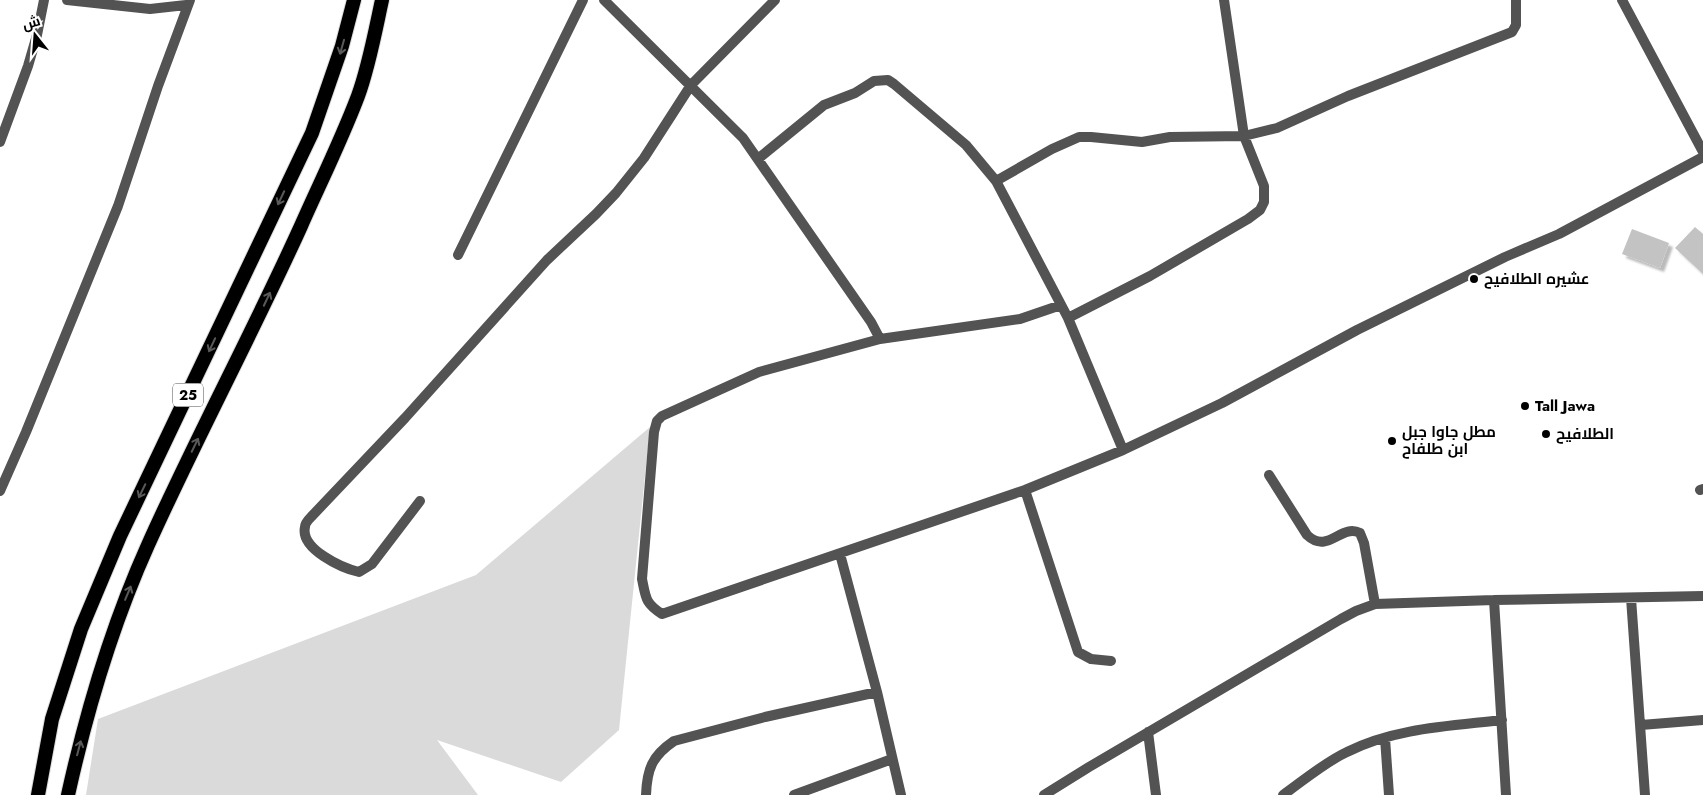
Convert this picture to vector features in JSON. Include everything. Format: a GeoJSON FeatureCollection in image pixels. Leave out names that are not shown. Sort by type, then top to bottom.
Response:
{"type":"FeatureCollection","features":[{"type":"Feature","properties":{"kind":"highway","name":"25"},"geometry":{"type":"LineString","coordinates":[[38,795],[52,719],[81,629],[120,536],[312,133],[342,46],[351,0]]}},
{"type":"Feature","properties":{"kind":"highway","name":"25"},"geometry":{"type":"LineString","coordinates":[[68,795],[94,689],[119,614],[186,463],[266,301],[339,143],[358,95],[382,0]]}},
{"type":"Feature","properties":{"kind":"street"},"geometry":{"type":"LineString","coordinates":[[1,138],[28,66],[44,0]]}},
{"type":"Feature","properties":{"kind":"street"},"geometry":{"type":"LineString","coordinates":[[0,491],[118,206],[188,3],[150,9],[68,0]]}},
{"type":"Feature","properties":{"kind":"street"},"geometry":{"type":"LineString","coordinates":[[458,255],[583,0]]}},
{"type":"Feature","properties":{"kind":"street"},"geometry":{"type":"LineString","coordinates":[[604,0],[727,121],[759,158],[872,322],[880,339]]}},
{"type":"Feature","properties":{"kind":"street"},"geometry":{"type":"LineString","coordinates":[[420,501],[372,564],[359,572],[324,557],[306,537],[305,527],[311,516],[405,418],[547,260],[616,193],[644,158],[691,85],[775,0]]}},
{"type":"Feature","properties":{"kind":"street"},"geometry":{"type":"LineString","coordinates":[[1068,318],[1150,276],[1248,219],[1260,210],[1264,202],[1264,186],[1244,136],[1224,0]]}},
{"type":"Feature","properties":{"kind":"street"},"geometry":{"type":"LineString","coordinates":[[996,181],[1052,149],[1079,138],[1091,137],[1142,142],[1170,137],[1244,136],[1277,128],[1348,96],[1507,35],[1514,30],[1516,25],[1516,0]]}},
{"type":"Feature","properties":{"kind":"street"},"geometry":{"type":"LineString","coordinates":[[1622,0],[1703,152]]}},
{"type":"Feature","properties":{"kind":"street"},"geometry":{"type":"LineString","coordinates":[[759,158],[824,105],[855,93],[874,81],[888,80],[894,84],[966,146],[996,181],[1068,318],[1123,450]]}},
{"type":"Feature","properties":{"kind":"street"},"geometry":{"type":"LineString","coordinates":[[1061,305],[1020,319],[880,339],[759,372],[662,416],[657,421],[654,432],[642,579],[646,598],[651,607],[662,614],[1025,490],[1123,450],[1222,403],[1366,325],[1505,257],[1560,234],[1703,156]]}},
{"type":"Feature","properties":{"kind":"street"},"geometry":{"type":"LineString","coordinates":[[1269,475],[1307,534],[1313,540],[1324,541],[1351,530],[1360,533],[1375,604]]}},
{"type":"Feature","properties":{"kind":"street"},"geometry":{"type":"LineString","coordinates":[[1025,490],[1078,652],[1091,659],[1111,661]]}},
{"type":"Feature","properties":{"kind":"street"},"geometry":{"type":"LineString","coordinates":[[840,554],[877,692],[901,795]]}},
{"type":"Feature","properties":{"kind":"street"},"geometry":{"type":"LineString","coordinates":[[1044,795],[1341,619],[1375,604],[1703,596]]}},
{"type":"Feature","properties":{"kind":"street"},"geometry":{"type":"LineString","coordinates":[[1632,598],[1645,795]]}},
{"type":"Feature","properties":{"kind":"street"},"geometry":{"type":"LineString","coordinates":[[1494,600],[1506,795]]}},
{"type":"Feature","properties":{"kind":"street"},"geometry":{"type":"LineString","coordinates":[[646,795],[649,769],[655,757],[674,740],[764,717],[877,692]]}},
{"type":"Feature","properties":{"kind":"street"},"geometry":{"type":"LineString","coordinates":[[1283,795],[1346,752],[1363,744],[1417,731],[1502,720]]}},
{"type":"Feature","properties":{"kind":"street"},"geometry":{"type":"LineString","coordinates":[[1641,725],[1703,720]]}},
{"type":"Feature","properties":{"kind":"street"},"geometry":{"type":"LineString","coordinates":[[1148,732],[1156,795]]}},
{"type":"Feature","properties":{"kind":"street"},"geometry":{"type":"LineString","coordinates":[[1385,738],[1389,795]]}},
{"type":"Feature","properties":{"kind":"street"},"geometry":{"type":"LineString","coordinates":[[794,795],[892,759]]}},
{"type":"Feature","properties":{"kind":"shaded area"},"geometry":{"type":"Polygon","coordinates":[[[650,427],[619,730],[561,782],[437,740],[478,795],[86,795],[98,719],[476,575],[650,427]]]}},
{"type":"Feature","properties":{"kind":"building"},"geometry":{"type":"Polygon","coordinates":[[[1695,227],[1703,234],[1703,274],[1675,248],[1695,227]]]}},
{"type":"Feature","properties":{"kind":"building"},"geometry":{"type":"Polygon","coordinates":[[[1632,229],[1669,243],[1660,268],[1622,254],[1632,229]]]}},
{"type":"Feature","properties":{"kind":"place","name":"عشيره الطلافيح"},"geometry":{"type":"Point","coordinates":[1474,279]}},
{"type":"Feature","properties":{"kind":"place","name":"Tall Jawa"},"geometry":{"type":"Point","coordinates":[1525,406]}},
{"type":"Feature","properties":{"kind":"place","name":"الطلافيح"},"geometry":{"type":"Point","coordinates":[1546,434]}},
{"type":"Feature","properties":{"kind":"place","name":"مطل جاوا جبل ابن طلفاح"},"geometry":{"type":"Point","coordinates":[1392,441]}}]}
